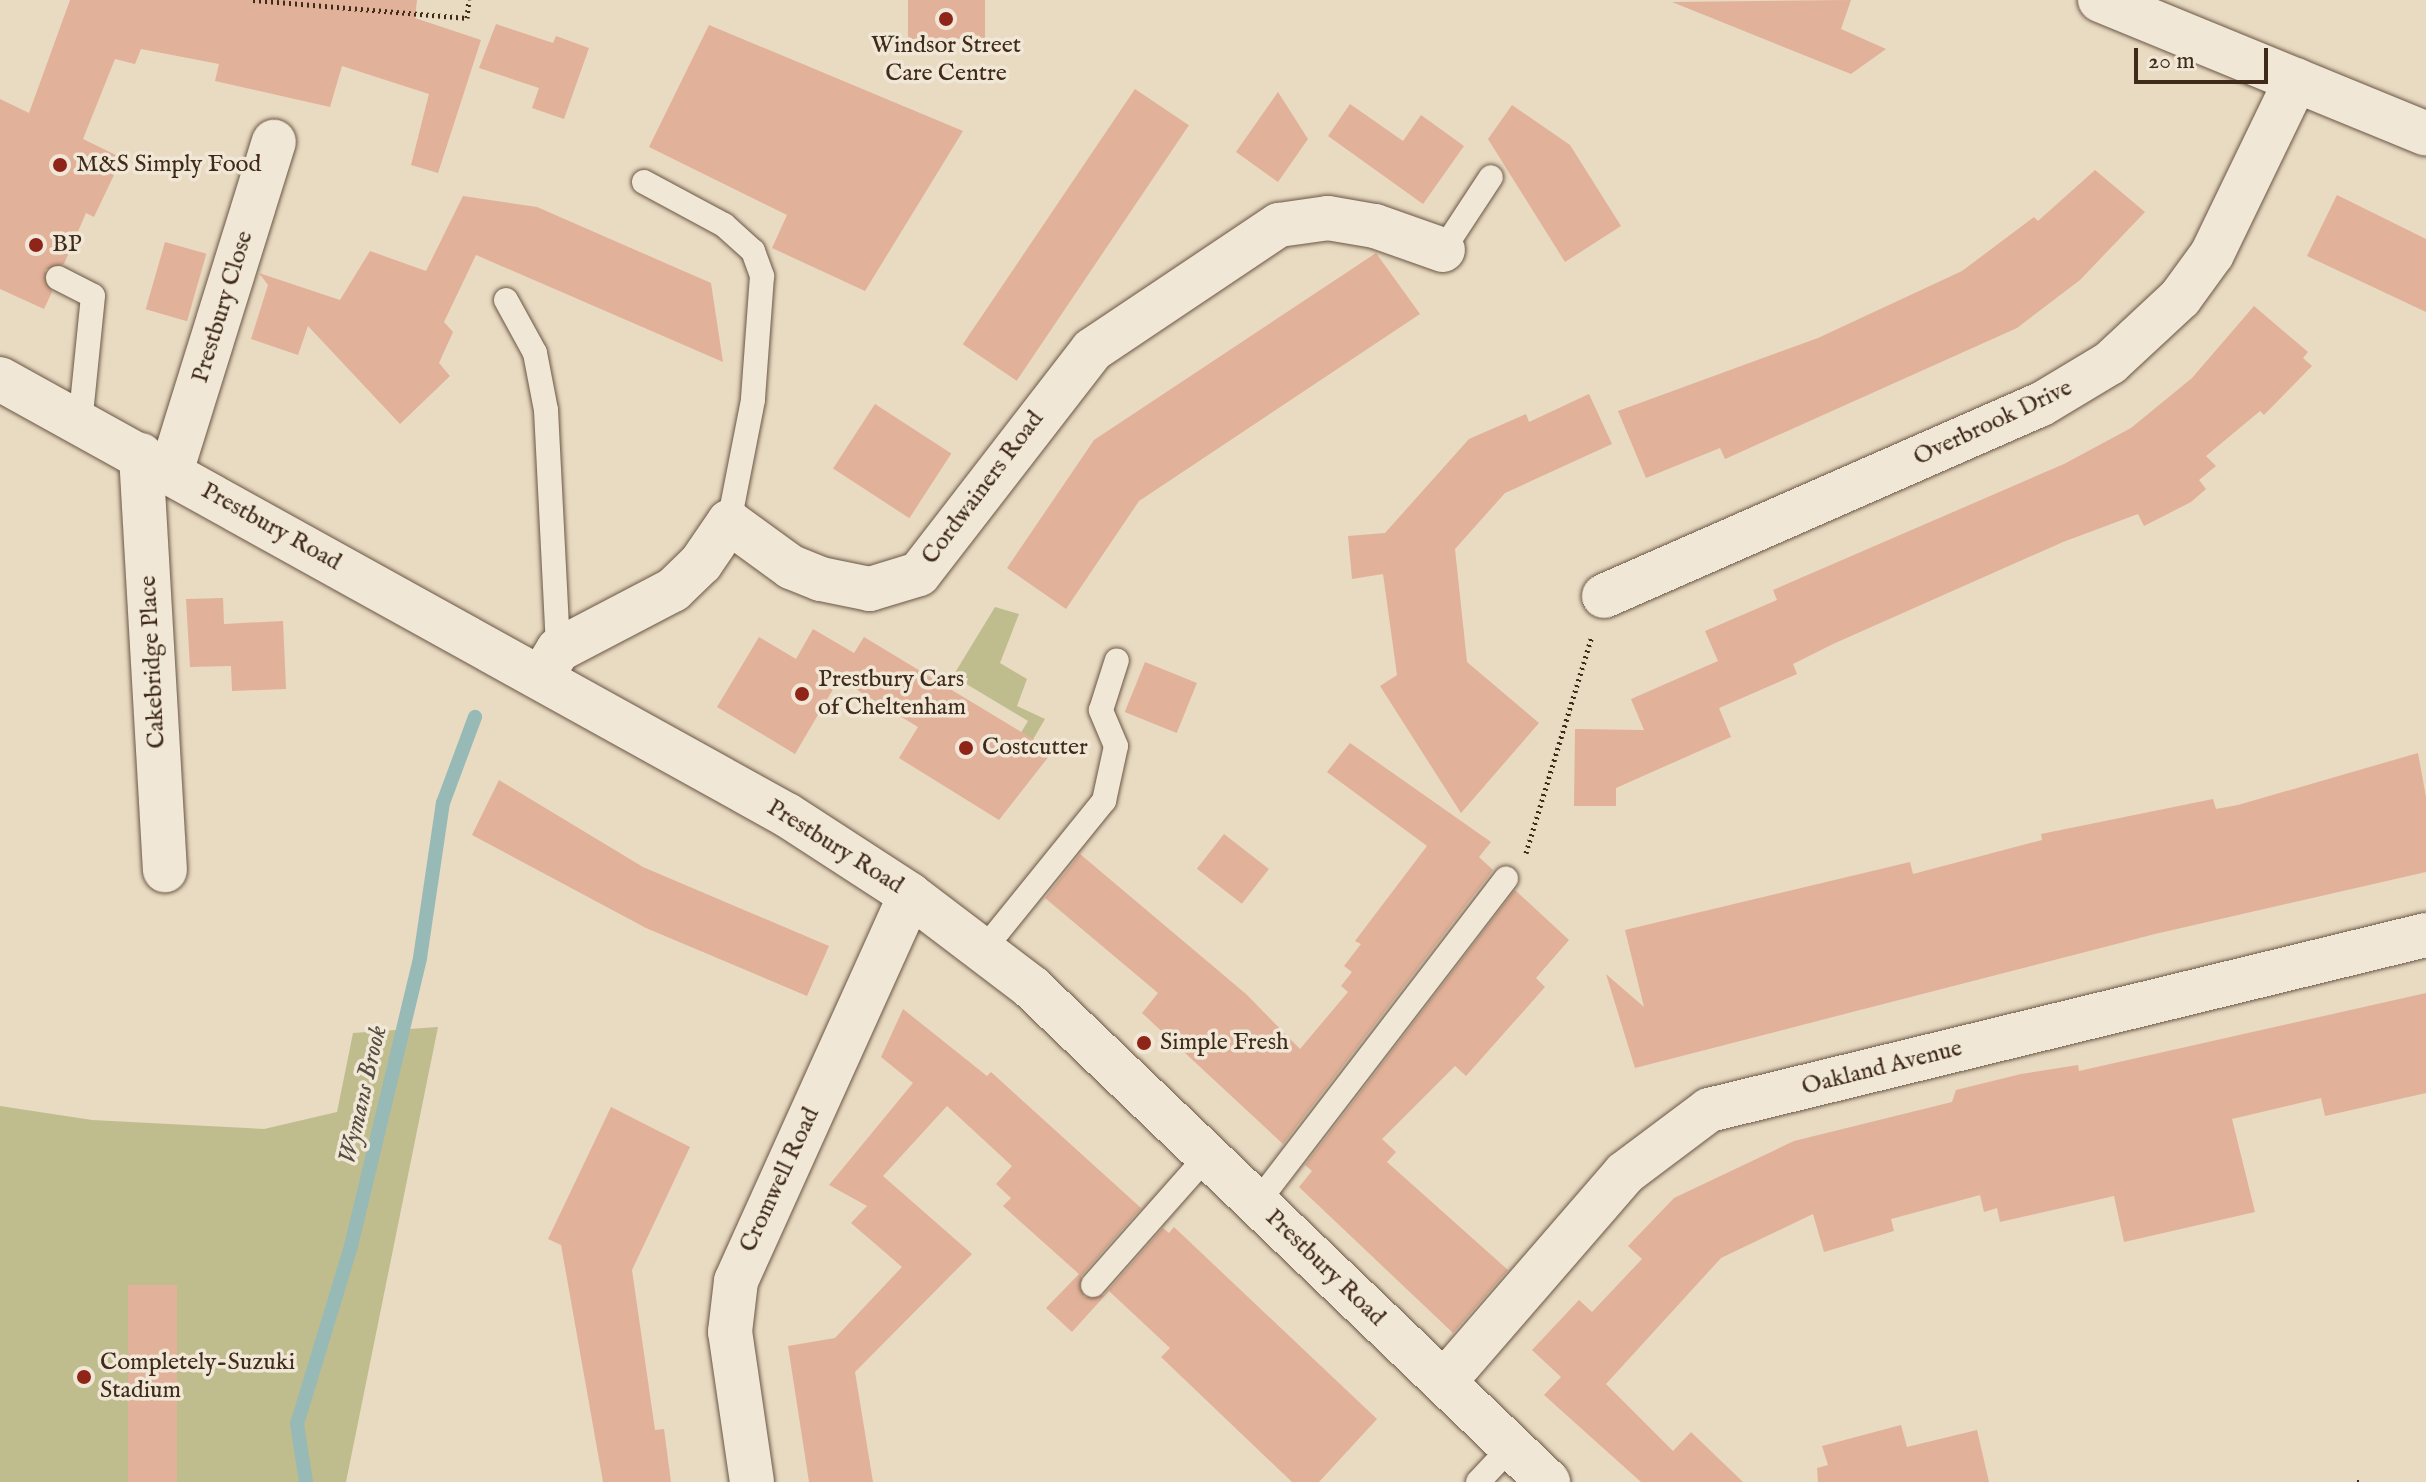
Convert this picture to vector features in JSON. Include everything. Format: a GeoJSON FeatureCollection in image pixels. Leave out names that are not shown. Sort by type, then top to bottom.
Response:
{"type":"FeatureCollection","features":[{"type":"Feature","properties":{"kind":"street"},"geometry":{"type":"LineString","coordinates":[[2100,0],[2426,134]]}},
{"type":"Feature","properties":{"kind":"street","name":"Overbrook Drive"},"geometry":{"type":"LineString","coordinates":[[1604,596],[2040,405],[2110,363],[2180,298],[2212,254],[2296,80]]}},
{"type":"Feature","properties":{"kind":"street","name":"Prestbury Close"},"geometry":{"type":"LineString","coordinates":[[156,464],[274,142]]}},
{"type":"Feature","properties":{"kind":"street","name":"Cordwainers Road"},"geometry":{"type":"LineString","coordinates":[[729,522],[791,567],[821,579],[870,589],[904,583],[931,563],[1050,398],[1092,350],[1235,250],[1279,225],[1328,218],[1375,226],[1443,250]]}},
{"type":"Feature","properties":{"kind":"street","name":"Prestbury Road"},"geometry":{"type":"LineString","coordinates":[[0,379],[156,464],[549,664],[910,895],[984,949],[1257,1203],[1548,1482]]}},
{"type":"Feature","properties":{"kind":"street","name":"Cakebridge Place"},"geometry":{"type":"LineString","coordinates":[[156,464],[165,870]]}},
{"type":"Feature","properties":{"kind":"street"},"geometry":{"type":"LineString","coordinates":[[549,664],[673,590],[701,563],[729,522]]}},
{"type":"Feature","properties":{"kind":"street","name":"Cromwell Road"},"geometry":{"type":"LineString","coordinates":[[752,1482],[730,1332],[736,1281],[910,895]]}},
{"type":"Feature","properties":{"kind":"street","name":"Oakland Avenue"},"geometry":{"type":"LineString","coordinates":[[1444,1382],[1625,1173],[1709,1110],[2426,935]]}},
{"type":"Feature","properties":{"kind":"lane"},"geometry":{"type":"LineString","coordinates":[[1443,250],[1491,177]]}},
{"type":"Feature","properties":{"kind":"lane"},"geometry":{"type":"LineString","coordinates":[[644,182],[724,225],[753,251],[762,276],[753,400],[729,522]]}},
{"type":"Feature","properties":{"kind":"lane"},"geometry":{"type":"LineString","coordinates":[[58,278],[93,296],[80,423]]}},
{"type":"Feature","properties":{"kind":"lane"},"geometry":{"type":"LineString","coordinates":[[506,300],[535,353],[546,410],[549,664]]}},
{"type":"Feature","properties":{"kind":"lane"},"geometry":{"type":"LineString","coordinates":[[984,949],[1104,801],[1116,746],[1101,710],[1117,660]]}},
{"type":"Feature","properties":{"kind":"lane"},"geometry":{"type":"LineString","coordinates":[[1257,1203],[1506,878]]}},
{"type":"Feature","properties":{"kind":"lane"},"geometry":{"type":"LineString","coordinates":[[1093,1285],[1207,1156]]}},
{"type":"Feature","properties":{"kind":"lane"},"geometry":{"type":"LineString","coordinates":[[1478,1482],[1511,1447]]}},
{"type":"Feature","properties":{"kind":"path"},"geometry":{"type":"LineString","coordinates":[[253,0],[467,18],[469,0]]}},
{"type":"Feature","properties":{"kind":"path"},"geometry":{"type":"LineString","coordinates":[[1506,878],[1519,875],[1604,596]]}},
{"type":"Feature","properties":{"kind":"shaded area"},"geometry":{"type":"Polygon","coordinates":[[[995,607],[1019,614],[1000,663],[1027,679],[1017,706],[1045,719],[1028,748],[1016,741],[1028,721],[953,676],[995,607]]]}},
{"type":"Feature","properties":{"kind":"shaded area"},"geometry":{"type":"Polygon","coordinates":[[[438,1027],[346,1482],[0,1482],[0,1106],[92,1120],[264,1129],[337,1112],[353,1033],[438,1027]]]}},
{"type":"Feature","properties":{"kind":"building"},"geometry":{"type":"Polygon","coordinates":[[[70,0],[417,0],[415,18],[481,40],[438,173],[411,165],[429,94],[342,66],[330,107],[215,81],[219,64],[141,49],[135,64],[115,59],[83,139],[122,158],[94,217],[86,213],[64,264],[45,270],[52,292],[44,309],[0,289],[0,99],[29,113],[70,0]]]}},
{"type":"Feature","properties":{"kind":"building","name":"Windsor Street Care Centre"},"geometry":{"type":"Polygon","coordinates":[[[908,0],[985,0],[985,39],[908,39],[908,0]]]}},
{"type":"Feature","properties":{"kind":"building"},"geometry":{"type":"Polygon","coordinates":[[[1851,0],[1841,29],[1886,49],[1851,74],[1672,2],[1851,0]]]}},
{"type":"Feature","properties":{"kind":"building"},"geometry":{"type":"Polygon","coordinates":[[[496,24],[553,43],[556,36],[589,48],[564,119],[532,108],[539,88],[479,68],[496,24]]]}},
{"type":"Feature","properties":{"kind":"building"},"geometry":{"type":"Polygon","coordinates":[[[709,25],[963,131],[865,291],[772,248],[787,215],[649,147],[709,25]]]}},
{"type":"Feature","properties":{"kind":"building"},"geometry":{"type":"Polygon","coordinates":[[[1135,89],[1189,125],[1017,381],[963,344],[1135,89]]]}},
{"type":"Feature","properties":{"kind":"building"},"geometry":{"type":"Polygon","coordinates":[[[1278,92],[1308,139],[1278,182],[1236,152],[1278,92]]]}},
{"type":"Feature","properties":{"kind":"building"},"geometry":{"type":"Polygon","coordinates":[[[1350,104],[1403,141],[1421,115],[1464,146],[1423,204],[1328,136],[1350,104]]]}},
{"type":"Feature","properties":{"kind":"building"},"geometry":{"type":"Polygon","coordinates":[[[1512,105],[1570,145],[1621,226],[1565,262],[1488,139],[1512,105]]]}},
{"type":"Feature","properties":{"kind":"building"},"geometry":{"type":"Polygon","coordinates":[[[2095,170],[2145,212],[2080,280],[2017,328],[1725,459],[1720,448],[1646,478],[1618,411],[1818,338],[1962,271],[2034,217],[2038,221],[2095,170]]]}},
{"type":"Feature","properties":{"kind":"building"},"geometry":{"type":"Polygon","coordinates":[[[2337,195],[2426,239],[2426,312],[2307,256],[2337,195]]]}},
{"type":"Feature","properties":{"kind":"building"},"geometry":{"type":"Polygon","coordinates":[[[463,196],[537,207],[711,283],[723,362],[476,255],[444,322],[453,332],[439,363],[450,376],[400,424],[308,326],[298,355],[251,339],[268,285],[259,273],[340,300],[370,251],[426,271],[463,196]]]}},
{"type":"Feature","properties":{"kind":"building"},"geometry":{"type":"Polygon","coordinates":[[[165,242],[206,254],[187,321],[146,309],[165,242]]]}},
{"type":"Feature","properties":{"kind":"building"},"geometry":{"type":"Polygon","coordinates":[[[1376,253],[1420,314],[1139,501],[1066,609],[1007,568],[1094,440],[1376,253]]]}},
{"type":"Feature","properties":{"kind":"building"},"geometry":{"type":"Polygon","coordinates":[[[2254,306],[2308,352],[2303,358],[2312,366],[2264,415],[2260,411],[2206,456],[2216,466],[2199,480],[2206,489],[2191,502],[2144,526],[2138,514],[2063,542],[1833,644],[1793,664],[1797,674],[1719,708],[1731,737],[1616,788],[1616,806],[1574,806],[1575,729],[1644,730],[1631,699],[1718,661],[1705,631],[1777,600],[1773,590],[2064,464],[2131,428],[2192,378],[2254,306]]]}},
{"type":"Feature","properties":{"kind":"building"},"geometry":{"type":"Polygon","coordinates":[[[1589,394],[1612,444],[1505,493],[1455,549],[1467,662],[1539,723],[1461,813],[1380,686],[1397,675],[1383,574],[1352,579],[1348,536],[1385,533],[1469,439],[1526,414],[1529,422],[1589,394]]]}},
{"type":"Feature","properties":{"kind":"building"},"geometry":{"type":"Polygon","coordinates":[[[875,404],[951,454],[909,518],[833,469],[875,404]]]}},
{"type":"Feature","properties":{"kind":"building"},"geometry":{"type":"Polygon","coordinates":[[[223,598],[224,624],[283,621],[286,689],[232,691],[231,666],[190,667],[186,599],[223,598]]]}},
{"type":"Feature","properties":{"kind":"building"},"geometry":{"type":"Polygon","coordinates":[[[813,629],[854,653],[864,637],[1053,751],[999,820],[899,758],[918,727],[839,679],[795,754],[717,707],[759,637],[796,659],[813,629]]]}},
{"type":"Feature","properties":{"kind":"building"},"geometry":{"type":"Polygon","coordinates":[[[1145,662],[1197,683],[1177,733],[1125,712],[1145,662]]]}},
{"type":"Feature","properties":{"kind":"building"},"geometry":{"type":"Polygon","coordinates":[[[1350,743],[1491,842],[1479,857],[1493,870],[1283,1144],[1142,1013],[1158,993],[1045,898],[1080,854],[1246,994],[1300,1049],[1348,992],[1341,986],[1352,972],[1344,966],[1361,944],[1355,941],[1427,846],[1327,772],[1350,743]]]}},
{"type":"Feature","properties":{"kind":"building"},"geometry":{"type":"Polygon","coordinates":[[[2418,753],[2426,797],[2426,872],[2155,934],[1635,1068],[1606,974],[1644,1007],[1625,930],[1910,862],[1913,874],[2042,840],[2041,834],[2213,799],[2216,809],[2238,805],[2418,753]]]}},
{"type":"Feature","properties":{"kind":"building"},"geometry":{"type":"Polygon","coordinates":[[[499,780],[643,867],[829,946],[807,996],[646,928],[472,835],[499,780]]]}},
{"type":"Feature","properties":{"kind":"building"},"geometry":{"type":"Polygon","coordinates":[[[1224,834],[1269,869],[1242,904],[1197,869],[1224,834]]]}},
{"type":"Feature","properties":{"kind":"building"},"geometry":{"type":"Polygon","coordinates":[[[1515,890],[1569,940],[1536,978],[1545,987],[1466,1076],[1455,1066],[1382,1139],[1396,1152],[1387,1162],[1508,1270],[1453,1333],[1299,1187],[1312,1171],[1305,1165],[1515,890]]]}},
{"type":"Feature","properties":{"kind":"building"},"geometry":{"type":"Polygon","coordinates":[[[2426,993],[2426,1093],[2325,1116],[2321,1098],[2232,1119],[2255,1212],[2124,1242],[2114,1196],[2000,1222],[1997,1208],[1984,1212],[1980,1195],[1891,1219],[1894,1231],[1824,1252],[1813,1214],[1721,1258],[1606,1384],[1673,1451],[1691,1432],[1743,1482],[1641,1482],[1544,1395],[1561,1377],[1532,1350],[1579,1300],[1592,1312],[1642,1259],[1628,1246],[1674,1198],[1794,1141],[1952,1102],[1956,1090],[2021,1074],[2078,1065],[2079,1071],[2426,993]]]}},
{"type":"Feature","properties":{"kind":"building"},"geometry":{"type":"Polygon","coordinates":[[[903,1009],[987,1076],[991,1072],[1141,1208],[1081,1276],[1084,1297],[1104,1295],[1163,1228],[1169,1233],[1174,1227],[1377,1419],[1319,1482],[1292,1482],[1161,1357],[1170,1348],[1109,1291],[1072,1332],[1046,1308],[1079,1274],[1003,1206],[1011,1198],[996,1184],[1012,1166],[947,1106],[883,1176],[972,1254],[855,1372],[873,1482],[809,1482],[788,1346],[835,1338],[902,1267],[851,1223],[867,1206],[829,1185],[913,1083],[881,1057],[903,1009]]]}},
{"type":"Feature","properties":{"kind":"building"},"geometry":{"type":"Polygon","coordinates":[[[611,1107],[690,1147],[632,1270],[655,1430],[664,1429],[671,1482],[603,1482],[561,1245],[548,1239],[611,1107]]]}},
{"type":"Feature","properties":{"kind":"building"},"geometry":{"type":"Polygon","coordinates":[[[128,1285],[177,1285],[177,1482],[128,1482],[128,1285]]]}},
{"type":"Feature","properties":{"kind":"building"},"geometry":{"type":"Polygon","coordinates":[[[1901,1425],[1907,1447],[1977,1430],[1989,1482],[1818,1482],[1817,1468],[1828,1465],[1822,1446],[1901,1425]]]}},
{"type":"Feature","properties":{"kind":"waterway","name":"Wymans Brook"},"geometry":{"type":"LineString","coordinates":[[306,1482],[297,1424],[351,1246],[420,958],[443,803],[475,717]]}},
{"type":"Feature","properties":{"kind":"place","name":"Windsor Street Care Centre"},"geometry":{"type":"Point","coordinates":[946,19]}},
{"type":"Feature","properties":{"kind":"place","name":"M&S Simply Food"},"geometry":{"type":"Point","coordinates":[60,165]}},
{"type":"Feature","properties":{"kind":"place","name":"BP"},"geometry":{"type":"Point","coordinates":[36,245]}},
{"type":"Feature","properties":{"kind":"place","name":"Prestbury Cars of Cheltenham"},"geometry":{"type":"Point","coordinates":[802,694]}},
{"type":"Feature","properties":{"kind":"place","name":"Costcutter"},"geometry":{"type":"Point","coordinates":[966,748]}},
{"type":"Feature","properties":{"kind":"place","name":"Simple Fresh"},"geometry":{"type":"Point","coordinates":[1144,1043]}},
{"type":"Feature","properties":{"kind":"place","name":"Completely-Suzuki Stadium"},"geometry":{"type":"Point","coordinates":[84,1377]}}]}
